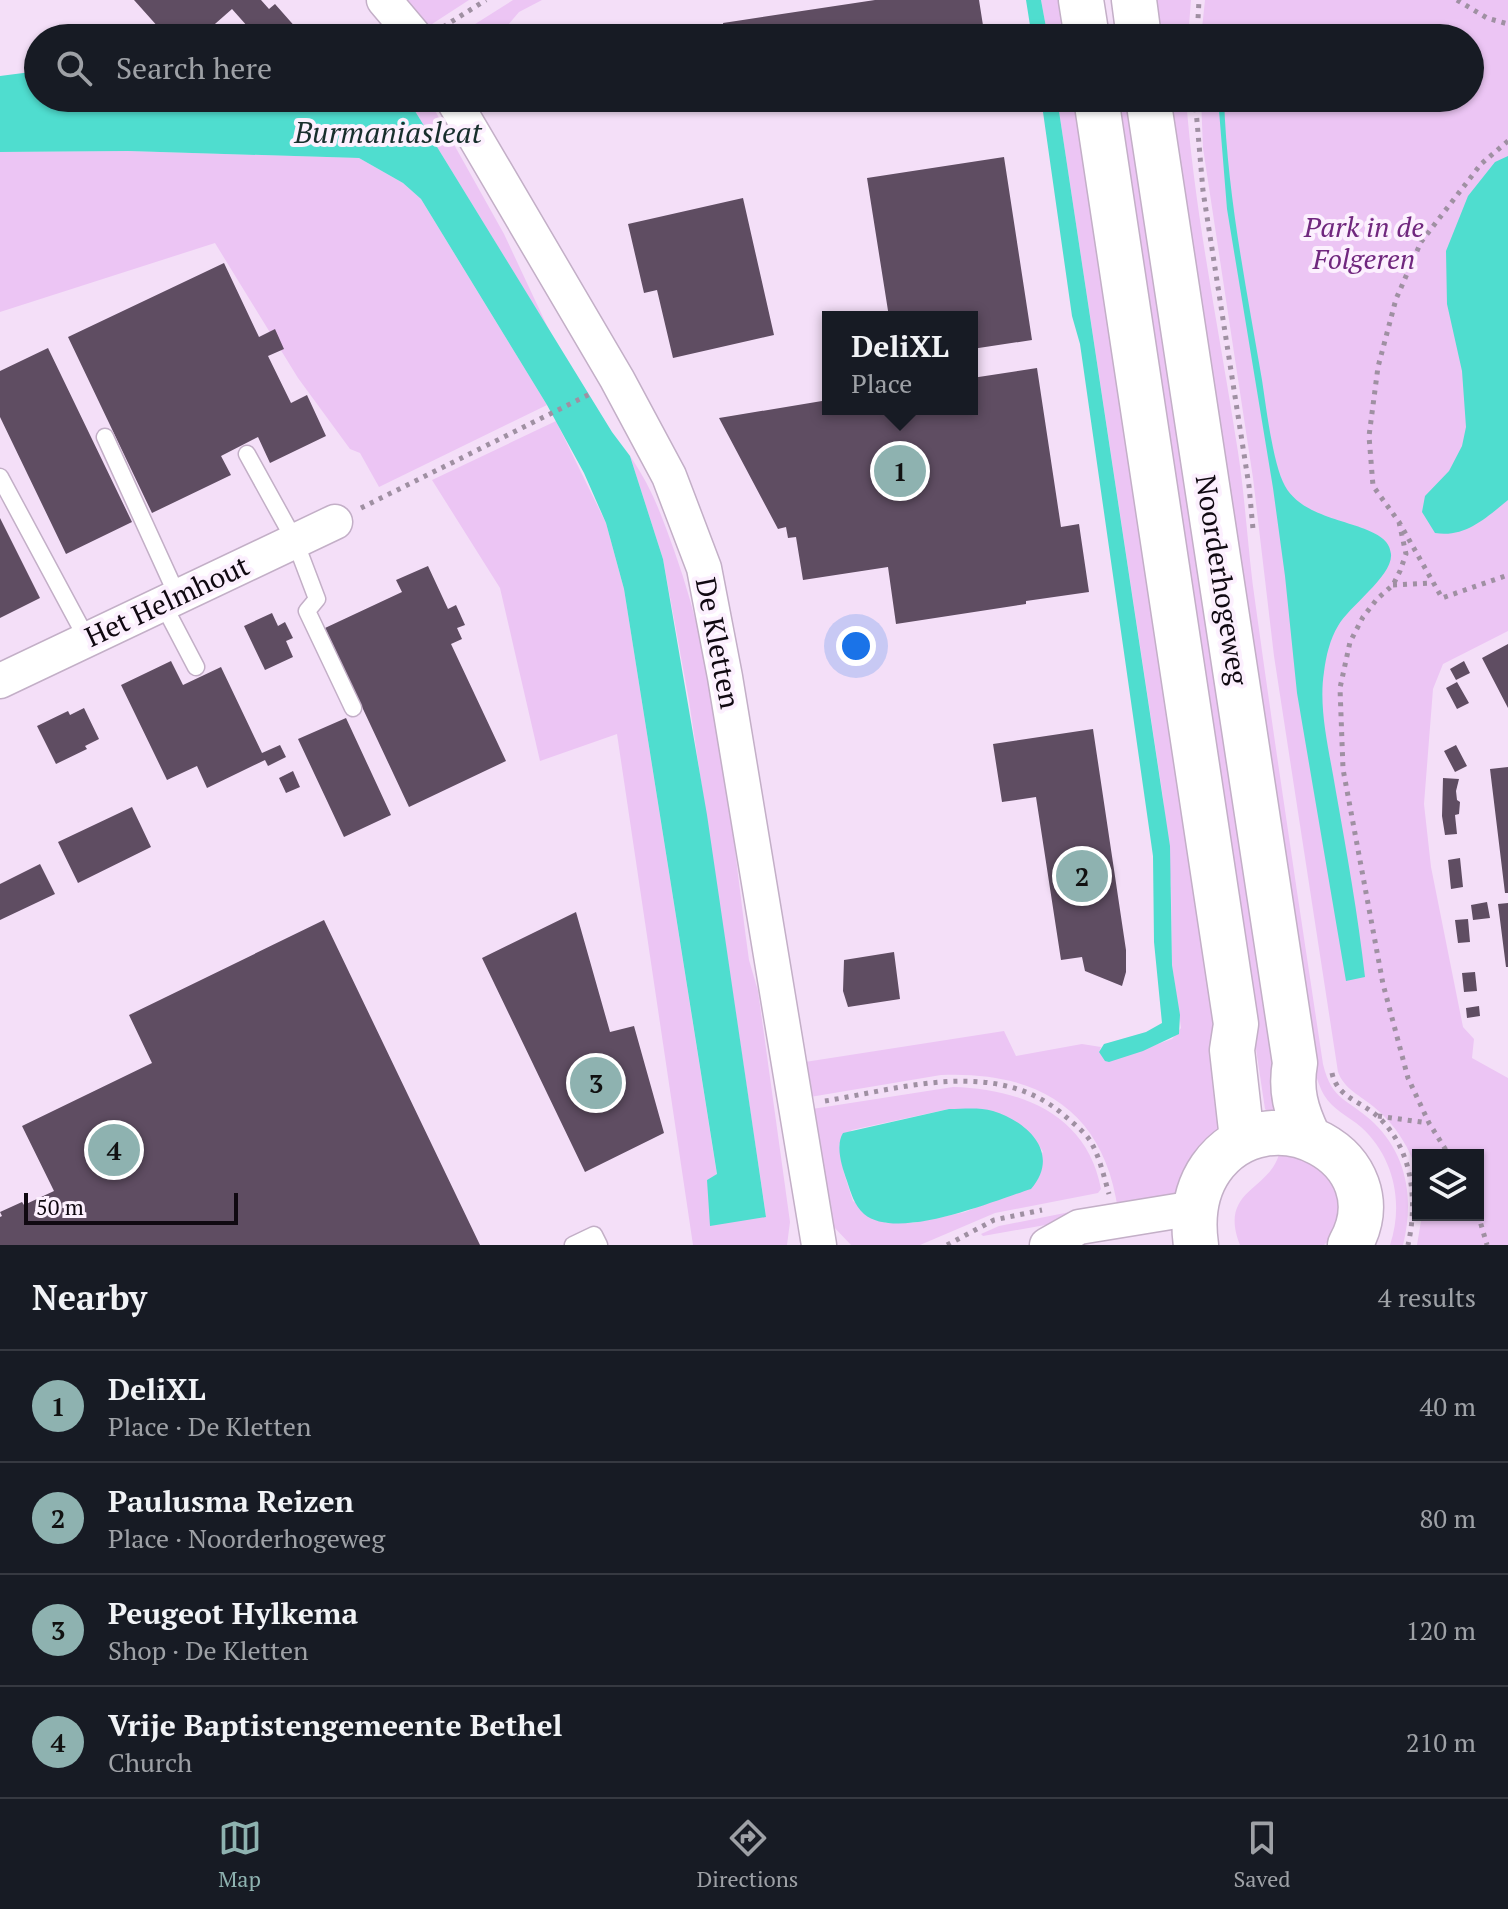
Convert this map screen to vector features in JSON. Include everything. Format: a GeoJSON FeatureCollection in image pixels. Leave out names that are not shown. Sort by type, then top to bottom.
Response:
{"type":"FeatureCollection","features":[{"type":"Feature","properties":{"kind":"main road"},"geometry":{"type":"LineString","coordinates":[[1081,0],[1085,24]]}},
{"type":"Feature","properties":{"kind":"main road"},"geometry":{"type":"LineString","coordinates":[[1134,0],[1137,24]]}},
{"type":"Feature","properties":{"kind":"main road","name":"Noorderhogeweg"},"geometry":{"type":"LineString","coordinates":[[1098,112],[1236,1024],[1248,1047],[1251,1137]]}},
{"type":"Feature","properties":{"kind":"main road","name":"Noorderhogeweg"},"geometry":{"type":"LineString","coordinates":[[1150,112],[1313,1068],[1318,1128]]}},
{"type":"Feature","properties":{"kind":"main road"},"geometry":{"type":"LineString","coordinates":[[1318,1128],[1356,1183],[1361,1203],[1360,1221],[1350,1245]]}},
{"type":"Feature","properties":{"kind":"main road"},"geometry":{"type":"LineString","coordinates":[[1195,1226],[1199,1191],[1211,1168],[1228,1149],[1251,1137],[1318,1128],[1359,1142],[1379,1173],[1385,1210],[1377,1245]]}},
{"type":"Feature","properties":{"kind":"main road"},"geometry":{"type":"LineString","coordinates":[[1219,1245],[1216,1222],[1222,1193],[1251,1158],[1251,1137]]}},
{"type":"Feature","properties":{"kind":"street"},"geometry":{"type":"LineString","coordinates":[[384,0],[414,24]]}},
{"type":"Feature","properties":{"kind":"street","name":"De Kletten"},"geometry":{"type":"LineString","coordinates":[[460,112],[647,434],[669,476],[704,568],[725,677],[819,1245]]}},
{"type":"Feature","properties":{"kind":"street","name":"Het Helmhout"},"geometry":{"type":"LineString","coordinates":[[0,681],[335,522]]}},
{"type":"Feature","properties":{"kind":"street"},"geometry":{"type":"LineString","coordinates":[[1047,1245],[1079,1227],[1195,1226]]}},
{"type":"Feature","properties":{"kind":"lane"},"geometry":{"type":"LineString","coordinates":[[105,437],[196,667]]}},
{"type":"Feature","properties":{"kind":"lane"},"geometry":{"type":"LineString","coordinates":[[247,454],[295,541],[317,599],[307,611],[353,708]]}},
{"type":"Feature","properties":{"kind":"lane"},"geometry":{"type":"LineString","coordinates":[[0,477],[87,639]]}},
{"type":"Feature","properties":{"kind":"lane"},"geometry":{"type":"LineString","coordinates":[[573,1245],[594,1235],[599,1245]]}},
{"type":"Feature","properties":{"kind":"path"},"geometry":{"type":"LineString","coordinates":[[444,24],[486,0]]}},
{"type":"Feature","properties":{"kind":"path"},"geometry":{"type":"LineString","coordinates":[[1198,24],[1199,0]]}},
{"type":"Feature","properties":{"kind":"path"},"geometry":{"type":"LineString","coordinates":[[1457,0],[1487,18],[1508,24]]}},
{"type":"Feature","properties":{"kind":"path"},"geometry":{"type":"LineString","coordinates":[[1508,141],[1481,164],[1421,242],[1396,299],[1378,367],[1369,436],[1373,486],[1399,522],[1442,598],[1508,575]]}},
{"type":"Feature","properties":{"kind":"path"},"geometry":{"type":"LineString","coordinates":[[335,522],[591,394]]}},
{"type":"Feature","properties":{"kind":"path"},"geometry":{"type":"LineString","coordinates":[[1399,522],[1406,554],[1393,585],[1363,617],[1350,642],[1340,688],[1343,769],[1383,984],[1408,1078],[1445,1149]]}},
{"type":"Feature","properties":{"kind":"path"},"geometry":{"type":"LineString","coordinates":[[1393,585],[1433,583]]}},
{"type":"Feature","properties":{"kind":"path"},"geometry":{"type":"LineString","coordinates":[[1313,1068],[1342,1093],[1377,1116],[1403,1154],[1411,1177],[1414,1200],[1408,1245]]}},
{"type":"Feature","properties":{"kind":"path"},"geometry":{"type":"LineString","coordinates":[[797,1106],[946,1081],[1016,1087],[1048,1102],[1089,1140],[1110,1197],[1095,1200]]}},
{"type":"Feature","properties":{"kind":"path"},"geometry":{"type":"LineString","coordinates":[[1377,1116],[1429,1123]]}},
{"type":"Feature","properties":{"kind":"path"},"geometry":{"type":"LineString","coordinates":[[947,1245],[994,1220],[1052,1208]]}},
{"type":"Feature","properties":{"kind":"path"},"geometry":{"type":"LineString","coordinates":[[1480,1221],[1487,1245]]}},
{"type":"Feature","properties":{"kind":"green space"},"geometry":{"type":"Polygon","coordinates":[[[397,0],[469,0],[432,24],[420,23],[397,0]]]}},
{"type":"Feature","properties":{"kind":"green space"},"geometry":{"type":"Polygon","coordinates":[[[513,0],[542,0],[519,12],[509,24],[475,24],[513,0]]]}},
{"type":"Feature","properties":{"kind":"green space"},"geometry":{"type":"Polygon","coordinates":[[[1041,0],[1064,0],[1068,24],[1045,24],[1041,0]]]}},
{"type":"Feature","properties":{"kind":"green space"},"geometry":{"type":"Polygon","coordinates":[[[1150,0],[1191,0],[1189,24],[1154,24],[1150,0]]]}},
{"type":"Feature","properties":{"kind":"green space","name":"Park in de Folgeren"},"geometry":{"type":"Polygon","coordinates":[[[1205,0],[1508,0],[1508,631],[1443,664],[1433,689],[1424,804],[1431,867],[1463,1027],[1474,1039],[1472,1058],[1508,1078],[1508,1245],[1417,1245],[1421,1221],[1484,1221],[1484,1149],[1412,1149],[1412,1159],[1395,1129],[1382,1114],[1349,1088],[1338,1072],[1274,656],[1253,478],[1203,148],[1202,112],[1484,112],[1484,24],[1202,24],[1205,0]]]}},
{"type":"Feature","properties":{"kind":"green space"},"geometry":{"type":"Polygon","coordinates":[[[416,112],[436,112],[504,234],[549,330],[416,112]]]}},
{"type":"Feature","properties":{"kind":"green space"},"geometry":{"type":"Polygon","coordinates":[[[1059,112],[1081,112],[1229,1117],[1176,1193],[1165,1199],[1118,1210],[1110,1175],[1098,1146],[1081,1122],[1061,1104],[1036,1090],[1008,1080],[941,1075],[810,1097],[805,1062],[1004,1031],[1016,1056],[1082,1044],[1101,1047],[1099,1052],[1109,1061],[1172,1039],[1181,1028],[1172,965],[1171,885],[1163,798],[1059,112]]]}},
{"type":"Feature","properties":{"kind":"green space"},"geometry":{"type":"Polygon","coordinates":[[[1115,112],[1133,112],[1283,1112],[1269,1113],[1265,1109],[1115,112]]]}},
{"type":"Feature","properties":{"kind":"green space"},"geometry":{"type":"Polygon","coordinates":[[[1167,112],[1187,112],[1323,1064],[1336,1093],[1374,1123],[1401,1165],[1408,1196],[1403,1245],[1390,1245],[1396,1197],[1388,1166],[1372,1139],[1324,1095],[1312,1057],[1167,112]]]}},
{"type":"Feature","properties":{"kind":"green space"},"geometry":{"type":"Polygon","coordinates":[[[128,151],[359,158],[403,183],[421,199],[547,405],[379,487],[360,453],[350,449],[298,378],[215,243],[0,312],[0,152],[128,151]]]}},
{"type":"Feature","properties":{"kind":"green space"},"geometry":{"type":"Polygon","coordinates":[[[556,421],[606,523],[624,589],[717,1175],[707,1180],[742,1220],[766,1216],[689,701],[663,559],[630,456],[660,513],[690,600],[713,701],[749,960],[758,991],[790,1222],[787,1245],[693,1245],[617,734],[540,761],[500,588],[432,480],[556,421]]]}},
{"type":"Feature","properties":{"kind":"green space"},"geometry":{"type":"Polygon","coordinates":[[[953,1087],[1003,1093],[1026,1100],[1066,1124],[1082,1142],[1101,1189],[1098,1193],[995,1213],[920,1245],[851,1245],[832,1225],[812,1109],[953,1087]],[[949,1109],[852,1130],[839,1144],[853,1201],[886,1223],[913,1223],[965,1212],[990,1202],[1043,1152],[1025,1129],[1014,1121],[991,1112],[949,1109]]]}},
{"type":"Feature","properties":{"kind":"green space"},"geometry":{"type":"Polygon","coordinates":[[[1279,1154],[1301,1155],[1333,1180],[1341,1208],[1330,1239],[1324,1245],[1240,1245],[1235,1227],[1240,1202],[1266,1176],[1279,1154]]]}},
{"type":"Feature","properties":{"kind":"green space"},"geometry":{"type":"Polygon","coordinates":[[[1100,1206],[1062,1222],[981,1234],[999,1226],[1100,1206]]]}},
{"type":"Feature","properties":{"kind":"water"},"geometry":{"type":"Polygon","coordinates":[[[1026,0],[1041,0],[1045,24],[1030,24],[1026,0]]]}},
{"type":"Feature","properties":{"kind":"water","name":"Burmaniasleat"},"geometry":{"type":"Polygon","coordinates":[[[24,73],[24,112],[416,112],[612,432],[630,456],[663,559],[707,815],[766,1217],[710,1226],[707,1180],[717,1174],[624,589],[606,523],[584,473],[547,405],[421,199],[403,183],[359,158],[128,151],[0,152],[0,76],[24,73]]]}},
{"type":"Feature","properties":{"kind":"water"},"geometry":{"type":"Polygon","coordinates":[[[1043,112],[1059,112],[1170,846],[1172,965],[1180,1015],[1179,1034],[1143,1051],[1109,1062],[1099,1052],[1104,1044],[1146,1032],[1162,1023],[1154,942],[1153,856],[1080,344],[1072,316],[1043,112]]]}},
{"type":"Feature","properties":{"kind":"water"},"geometry":{"type":"Polygon","coordinates":[[[1219,112],[1225,112],[1238,239],[1270,435],[1281,476],[1296,500],[1328,517],[1377,535],[1387,543],[1391,554],[1385,572],[1338,626],[1324,672],[1322,701],[1326,732],[1365,977],[1346,981],[1297,693],[1273,488],[1227,209],[1219,112]]]}},
{"type":"Feature","properties":{"kind":"water"},"geometry":{"type":"Polygon","coordinates":[[[1508,156],[1508,500],[1465,530],[1435,533],[1422,512],[1425,496],[1449,471],[1462,446],[1466,427],[1462,371],[1447,304],[1446,251],[1468,196],[1495,162],[1508,156]]]}},
{"type":"Feature","properties":{"kind":"water"},"geometry":{"type":"Polygon","coordinates":[[[949,1109],[993,1111],[1029,1131],[1042,1152],[1043,1164],[1031,1189],[970,1210],[922,1222],[899,1224],[879,1221],[864,1214],[853,1199],[841,1163],[839,1150],[843,1133],[949,1109]]]}},
{"type":"Feature","properties":{"kind":"building"},"geometry":{"type":"Polygon","coordinates":[[[134,0],[261,0],[269,9],[275,4],[293,24],[245,24],[232,9],[215,24],[155,24],[134,0]]]}},
{"type":"Feature","properties":{"kind":"building"},"geometry":{"type":"Polygon","coordinates":[[[875,0],[979,0],[983,24],[723,24],[875,0]]]}},
{"type":"Feature","properties":{"kind":"building"},"geometry":{"type":"Polygon","coordinates":[[[1004,157],[1032,340],[978,348],[978,311],[888,311],[867,178],[1004,157]]]}},
{"type":"Feature","properties":{"kind":"building"},"geometry":{"type":"Polygon","coordinates":[[[743,198],[774,335],[673,358],[657,290],[644,293],[628,224],[743,198]]]}},
{"type":"Feature","properties":{"kind":"building"},"geometry":{"type":"Polygon","coordinates":[[[224,263],[259,337],[275,329],[284,349],[268,356],[291,403],[307,395],[326,436],[270,463],[258,437],[221,456],[231,475],[152,513],[68,337],[224,263]]]}},
{"type":"Feature","properties":{"kind":"building"},"geometry":{"type":"Polygon","coordinates":[[[48,348],[132,522],[66,554],[0,417],[0,371],[48,348]]]}},
{"type":"Feature","properties":{"kind":"building"},"geometry":{"type":"Polygon","coordinates":[[[1037,368],[1061,527],[1079,524],[1089,592],[896,624],[888,567],[803,580],[796,537],[788,538],[786,527],[778,529],[719,418],[822,401],[822,415],[978,415],[978,377],[1037,368]]]}},
{"type":"Feature","properties":{"kind":"building"},"geometry":{"type":"Polygon","coordinates":[[[0,518],[40,598],[0,618],[0,518]]]}},
{"type":"Feature","properties":{"kind":"building"},"geometry":{"type":"Polygon","coordinates":[[[428,566],[448,609],[456,605],[465,625],[457,628],[462,639],[451,644],[506,761],[409,807],[325,628],[402,592],[396,580],[428,566]]]}},
{"type":"Feature","properties":{"kind":"building"},"geometry":{"type":"Polygon","coordinates":[[[272,613],[278,626],[285,622],[293,638],[286,641],[293,657],[265,670],[244,626],[272,613]]]}},
{"type":"Feature","properties":{"kind":"building"},"geometry":{"type":"Polygon","coordinates":[[[1508,644],[1508,708],[1482,658],[1508,644]]]}},
{"type":"Feature","properties":{"kind":"building"},"geometry":{"type":"Polygon","coordinates":[[[171,661],[183,685],[221,667],[262,753],[280,745],[286,757],[268,766],[265,760],[207,788],[197,766],[167,780],[121,685],[171,661]]]}},
{"type":"Feature","properties":{"kind":"building"},"geometry":{"type":"Polygon","coordinates":[[[1464,661],[1470,673],[1456,680],[1450,669],[1464,661]]]}},
{"type":"Feature","properties":{"kind":"building"},"geometry":{"type":"Polygon","coordinates":[[[1457,682],[1469,703],[1457,709],[1446,688],[1457,682]]]}},
{"type":"Feature","properties":{"kind":"building"},"geometry":{"type":"Polygon","coordinates":[[[84,708],[99,739],[85,746],[87,749],[56,764],[37,726],[68,711],[70,715],[84,708]]]}},
{"type":"Feature","properties":{"kind":"building"},"geometry":{"type":"Polygon","coordinates":[[[346,718],[391,815],[344,837],[298,739],[346,718]]]}},
{"type":"Feature","properties":{"kind":"building"},"geometry":{"type":"Polygon","coordinates":[[[1093,729],[1126,950],[1126,972],[1122,986],[1085,971],[1082,957],[1061,960],[1036,797],[1002,802],[993,744],[1093,729]]]}},
{"type":"Feature","properties":{"kind":"building"},"geometry":{"type":"Polygon","coordinates":[[[1456,745],[1467,766],[1455,772],[1444,751],[1456,745]]]}},
{"type":"Feature","properties":{"kind":"building"},"geometry":{"type":"Polygon","coordinates":[[[1508,767],[1508,893],[1505,893],[1490,769],[1508,767]]]}},
{"type":"Feature","properties":{"kind":"building"},"geometry":{"type":"Polygon","coordinates":[[[293,771],[300,787],[286,793],[279,778],[293,771]]]}},
{"type":"Feature","properties":{"kind":"building"},"geometry":{"type":"Polygon","coordinates":[[[1443,778],[1459,779],[1456,791],[1460,802],[1459,814],[1455,815],[1457,834],[1445,835],[1443,778]]]}},
{"type":"Feature","properties":{"kind":"building"},"geometry":{"type":"Polygon","coordinates":[[[132,807],[151,847],[78,883],[58,842],[132,807]]]}},
{"type":"Feature","properties":{"kind":"building"},"geometry":{"type":"Polygon","coordinates":[[[1460,858],[1463,887],[1451,889],[1448,860],[1460,858]]]}},
{"type":"Feature","properties":{"kind":"building"},"geometry":{"type":"Polygon","coordinates":[[[40,864],[55,894],[0,920],[0,884],[40,864]]]}},
{"type":"Feature","properties":{"kind":"building"},"geometry":{"type":"Polygon","coordinates":[[[1487,902],[1490,918],[1473,920],[1471,905],[1487,902]]]}},
{"type":"Feature","properties":{"kind":"building"},"geometry":{"type":"Polygon","coordinates":[[[1508,903],[1508,967],[1506,967],[1498,904],[1508,903]]]}},
{"type":"Feature","properties":{"kind":"building"},"geometry":{"type":"Polygon","coordinates":[[[576,912],[610,1032],[634,1026],[664,1133],[585,1172],[482,958],[576,912]]]}},
{"type":"Feature","properties":{"kind":"building"},"geometry":{"type":"Polygon","coordinates":[[[1468,919],[1470,942],[1458,943],[1455,920],[1468,919]]]}},
{"type":"Feature","properties":{"kind":"building"},"geometry":{"type":"Polygon","coordinates":[[[324,920],[480,1245],[0,1245],[0,1212],[54,1191],[22,1126],[152,1063],[129,1015],[324,920]]]}},
{"type":"Feature","properties":{"kind":"building"},"geometry":{"type":"Polygon","coordinates":[[[894,952],[900,999],[848,1007],[843,991],[844,960],[894,952]]]}},
{"type":"Feature","properties":{"kind":"building"},"geometry":{"type":"Polygon","coordinates":[[[1475,972],[1477,991],[1464,992],[1462,973],[1475,972]]]}},
{"type":"Feature","properties":{"kind":"building"},"geometry":{"type":"Polygon","coordinates":[[[1479,1006],[1480,1016],[1467,1018],[1466,1008],[1479,1006]]]}},
{"type":"Feature","properties":{"kind":"place","name":"DeliXL"},"geometry":{"type":"Point","coordinates":[900,471]}},
{"type":"Feature","properties":{"kind":"place","name":"Paulusma Reizen"},"geometry":{"type":"Point","coordinates":[1082,876]}},
{"type":"Feature","properties":{"kind":"place","name":"Peugeot Hylkema"},"geometry":{"type":"Point","coordinates":[596,1083]}},
{"type":"Feature","properties":{"kind":"place","name":"Vrije Baptistengemeente Bethel"},"geometry":{"type":"Point","coordinates":[114,1150]}}]}
